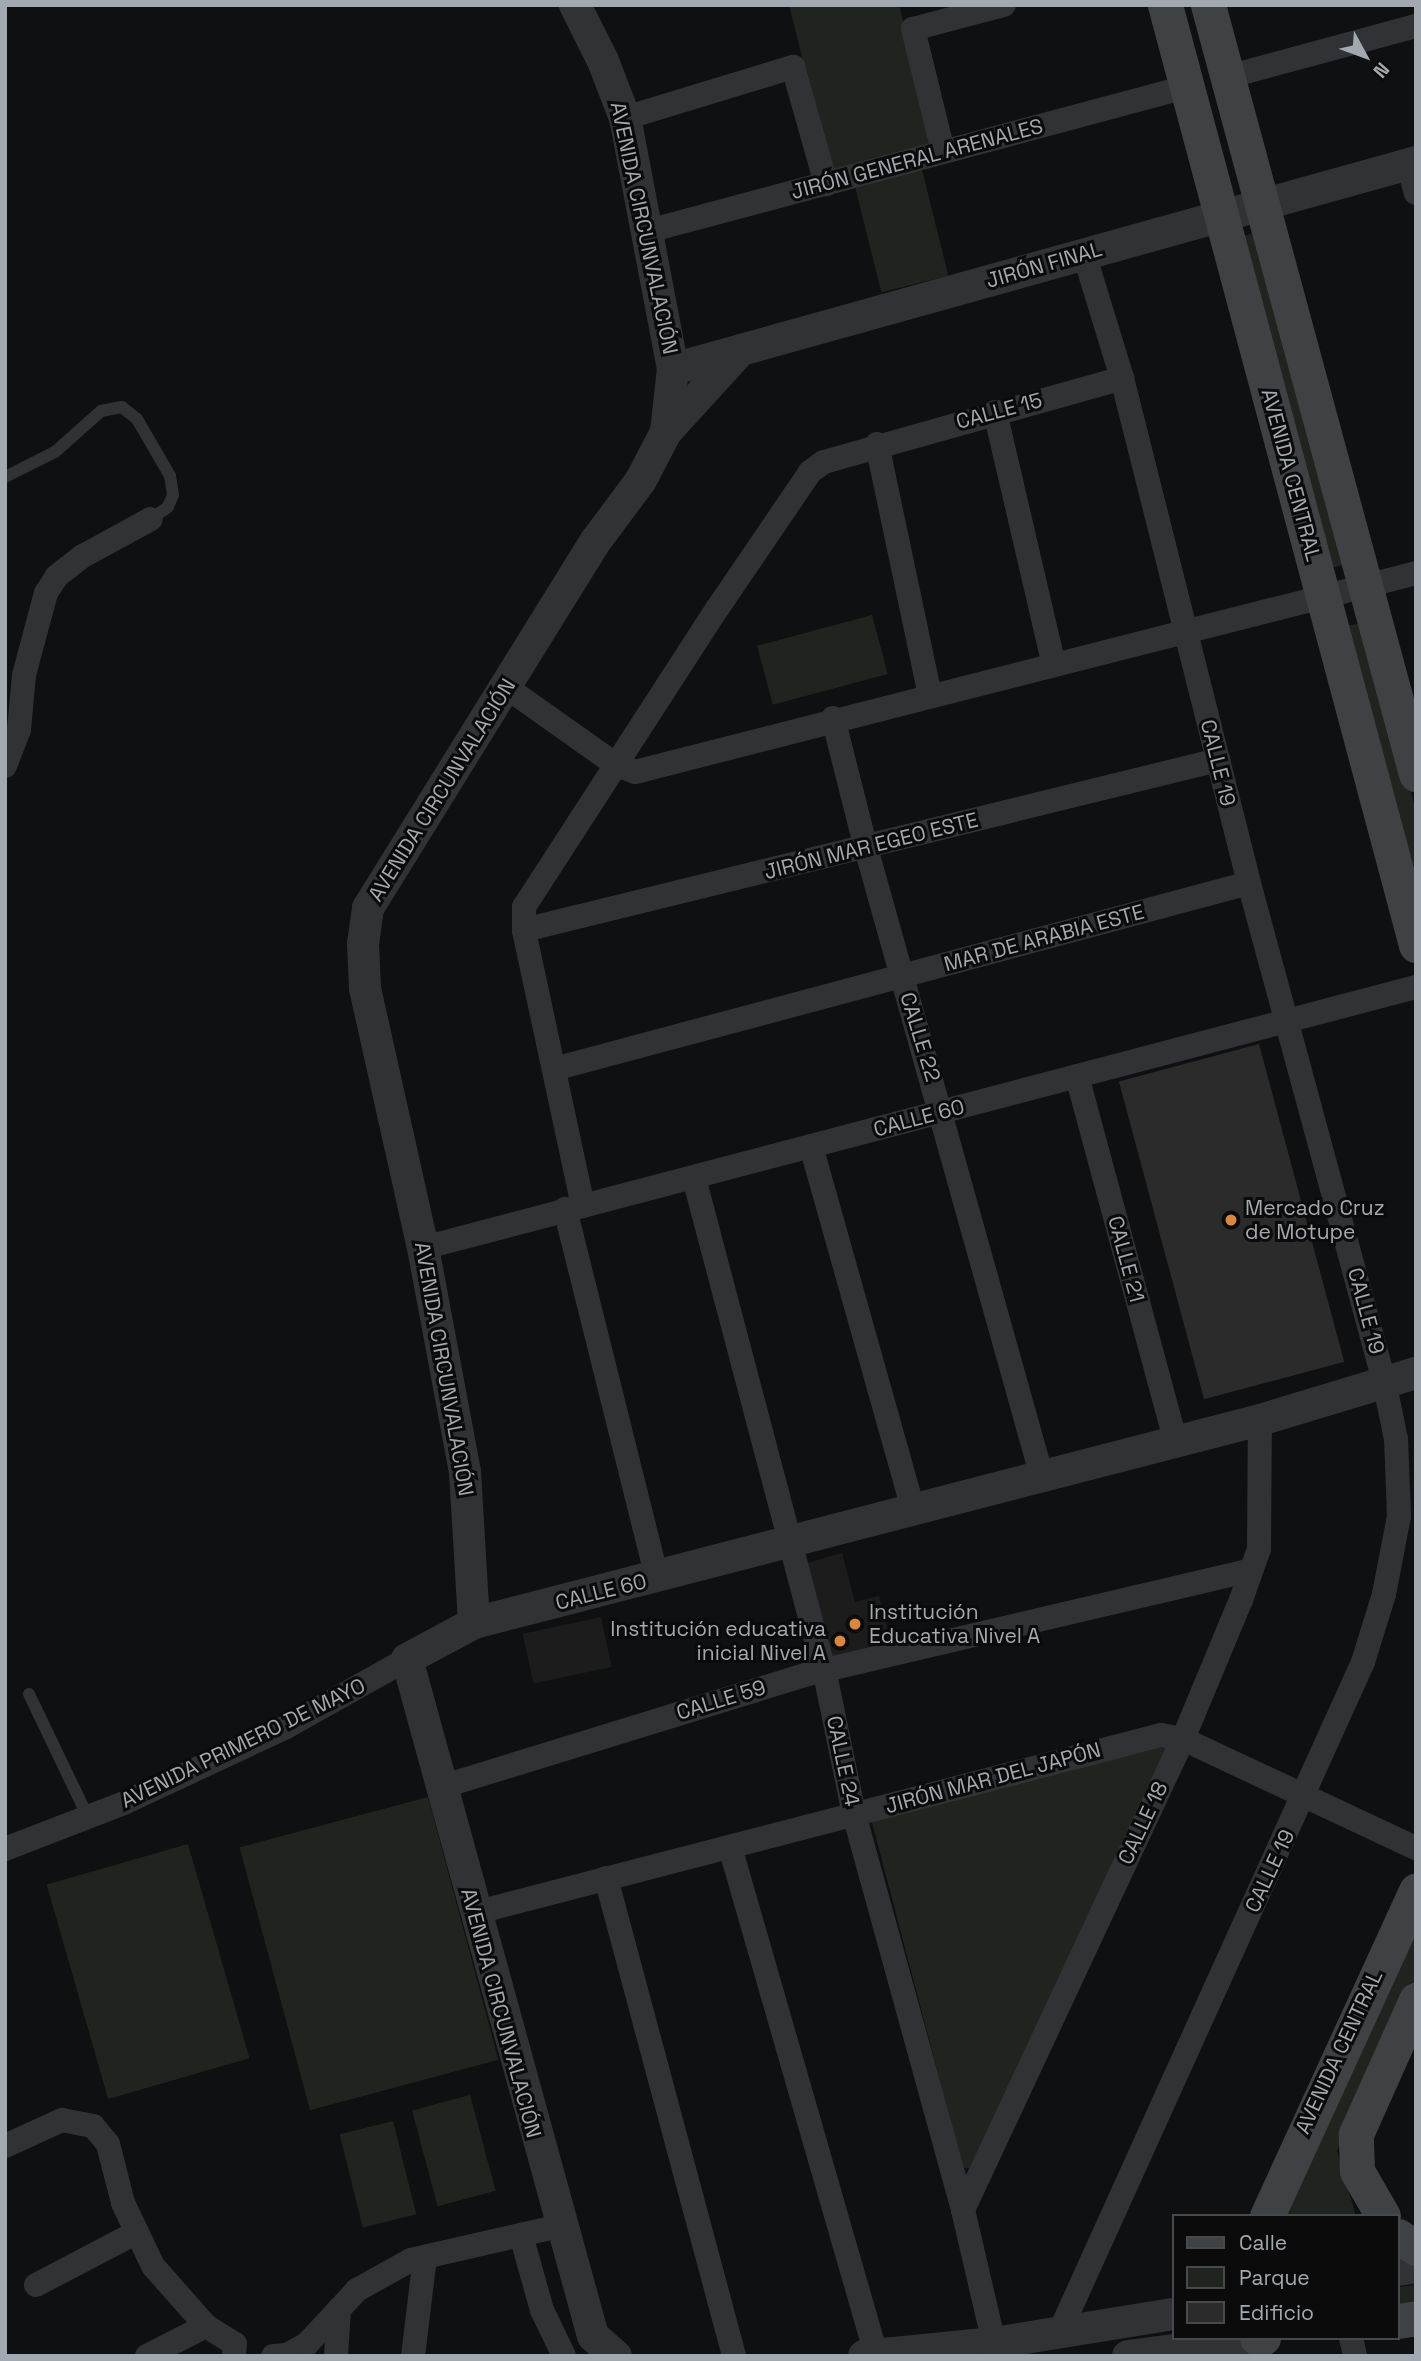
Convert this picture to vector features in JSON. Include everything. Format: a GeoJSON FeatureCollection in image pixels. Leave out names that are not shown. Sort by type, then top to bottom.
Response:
{"type":"FeatureCollection","features":[{"type":"Feature","properties":{"kind":"main road","name":"AVENIDA CENTRAL"},"geometry":{"type":"LineString","coordinates":[[1165,5],[1416,945]]}},
{"type":"Feature","properties":{"kind":"main road","name":"AVENIDA CENTRAL"},"geometry":{"type":"LineString","coordinates":[[1208,5],[1416,774]]}},
{"type":"Feature","properties":{"kind":"main road","name":"AVENIDA CENTRAL"},"geometry":{"type":"LineString","coordinates":[[1268,2214],[1416,1890]]}},
{"type":"Feature","properties":{"kind":"main road"},"geometry":{"type":"LineString","coordinates":[[1383,2214],[1357,2171],[1356,2134],[1416,2000]]}},
{"type":"Feature","properties":{"kind":"main road"},"geometry":{"type":"LineString","coordinates":[[1400,2237],[1416,2248]]}},
{"type":"Feature","properties":{"kind":"street","name":"AVENIDA CIRCUNVALACIÓN"},"geometry":{"type":"LineString","coordinates":[[474,1623],[465,1472],[423,1248],[365,988],[363,944],[368,908],[595,542],[641,480],[666,432],[673,369],[625,118],[603,61],[575,5]]}},
{"type":"Feature","properties":{"kind":"street"},"geometry":{"type":"LineString","coordinates":[[943,151],[913,29],[1004,5]]}},
{"type":"Feature","properties":{"kind":"street"},"geometry":{"type":"LineString","coordinates":[[1227,77],[1416,26]]}},
{"type":"Feature","properties":{"kind":"street"},"geometry":{"type":"LineString","coordinates":[[625,118],[793,67],[826,184]]}},
{"type":"Feature","properties":{"kind":"street","name":"JIRÓN GENERAL ARENALES"},"geometry":{"type":"LineString","coordinates":[[648,231],[1186,87]]}},
{"type":"Feature","properties":{"kind":"street","name":"JIRÓN FINAL"},"geometry":{"type":"LineString","coordinates":[[673,369],[1261,205],[1413,173]]}},
{"type":"Feature","properties":{"kind":"street","name":"CALLE 19"},"geometry":{"type":"LineString","coordinates":[[1060,2331],[1363,1662],[1384,1594],[1399,1516],[1396,1439],[1384,1381],[1250,883],[1122,378],[1084,254]]}},
{"type":"Feature","properties":{"kind":"street"},"geometry":{"type":"LineString","coordinates":[[666,432],[741,350]]}},
{"type":"Feature","properties":{"kind":"street","name":"CALLE 15"},"geometry":{"type":"LineString","coordinates":[[524,930],[524,907],[810,472],[824,461],[877,444],[1122,378]]}},
{"type":"Feature","properties":{"kind":"street"},"geometry":{"type":"LineString","coordinates":[[995,412],[1054,665]]}},
{"type":"Feature","properties":{"kind":"street"},"geometry":{"type":"LineString","coordinates":[[877,444],[930,695]]}},
{"type":"Feature","properties":{"kind":"street"},"geometry":{"type":"LineString","coordinates":[[5,766],[19,730],[24,676],[46,593],[57,576],[83,556],[151,519]]}},
{"type":"Feature","properties":{"kind":"street"},"geometry":{"type":"LineString","coordinates":[[506,687],[616,765],[635,772],[834,718],[1185,633],[1416,573]]}},
{"type":"Feature","properties":{"kind":"street","name":"CALLE 22"},"geometry":{"type":"LineString","coordinates":[[834,718],[866,848],[1042,1477]]}},
{"type":"Feature","properties":{"kind":"street","name":"JIRÓN MAR EGEO ESTE"},"geometry":{"type":"LineString","coordinates":[[524,930],[1218,760]]}},
{"type":"Feature","properties":{"kind":"street","name":"MAR DE ARABIA ESTE"},"geometry":{"type":"LineString","coordinates":[[554,1069],[1250,883]]}},
{"type":"Feature","properties":{"kind":"street"},"geometry":{"type":"LineString","coordinates":[[524,930],[554,1069],[574,1208],[657,1578]]}},
{"type":"Feature","properties":{"kind":"street","name":"CALLE 60"},"geometry":{"type":"LineString","coordinates":[[423,1248],[1416,987]]}},
{"type":"Feature","properties":{"kind":"street","name":"CALLE 21"},"geometry":{"type":"LineString","coordinates":[[1077,1076],[1176,1442]]}},
{"type":"Feature","properties":{"kind":"street"},"geometry":{"type":"LineString","coordinates":[[811,1146],[913,1509]]}},
{"type":"Feature","properties":{"kind":"street","name":"CALLE 24"},"geometry":{"type":"LineString","coordinates":[[694,1178],[825,1674],[854,1814],[964,2210],[994,2343]]}},
{"type":"Feature","properties":{"kind":"street","name":"CALLE 60"},"geometry":{"type":"LineString","coordinates":[[474,1623],[789,1545],[913,1509],[1260,1420],[1416,1373]]}},
{"type":"Feature","properties":{"kind":"street","name":"CALLE 18"},"geometry":{"type":"LineString","coordinates":[[964,2210],[1183,1739],[1259,1549],[1262,1501],[1260,1420]]}},
{"type":"Feature","properties":{"kind":"street","name":"CALLE 59"},"geometry":{"type":"LineString","coordinates":[[441,1787],[808,1674],[825,1674],[1251,1570]]}},
{"type":"Feature","properties":{"kind":"street","name":"AVENIDA PRIMERO DE MAYO"},"geometry":{"type":"LineString","coordinates":[[5,1849],[88,1817],[286,1727],[474,1623]]}},
{"type":"Feature","properties":{"kind":"street","name":"AVENIDA CIRCUNVALACIÓN"},"geometry":{"type":"LineString","coordinates":[[407,1659],[560,2226],[593,2336],[616,2356]]}},
{"type":"Feature","properties":{"kind":"street","name":"JIRÓN MAR DEL JAPÓN"},"geometry":{"type":"LineString","coordinates":[[474,1913],[1161,1735],[1183,1739],[1416,1848]]}},
{"type":"Feature","properties":{"kind":"street"},"geometry":{"type":"LineString","coordinates":[[730,1847],[870,2355],[994,2343],[1172,2314]]}},
{"type":"Feature","properties":{"kind":"street"},"geometry":{"type":"LineString","coordinates":[[606,1878],[734,2356]]}},
{"type":"Feature","properties":{"kind":"street"},"geometry":{"type":"LineString","coordinates":[[5,2146],[62,2120],[93,2126],[108,2144],[123,2203],[153,2266],[230,2352],[264,2356]]}},
{"type":"Feature","properties":{"kind":"street"},"geometry":{"type":"LineString","coordinates":[[273,2356],[288,2356],[307,2344],[356,2290],[380,2276],[425,2257],[560,2226]]}},
{"type":"Feature","properties":{"kind":"street"},"geometry":{"type":"LineString","coordinates":[[36,2285],[137,2232]]}},
{"type":"Feature","properties":{"kind":"street"},"geometry":{"type":"LineString","coordinates":[[521,2235],[542,2310],[564,2356]]}},
{"type":"Feature","properties":{"kind":"street"},"geometry":{"type":"LineString","coordinates":[[413,2356],[425,2257]]}},
{"type":"Feature","properties":{"kind":"street"},"geometry":{"type":"LineString","coordinates":[[336,2356],[339,2309]]}},
{"type":"Feature","properties":{"kind":"street"},"geometry":{"type":"LineString","coordinates":[[147,2356],[206,2326]]}},
{"type":"Feature","properties":{"kind":"street"},"geometry":{"type":"LineString","coordinates":[[1128,2356],[1177,2352],[1252,2340]]}},
{"type":"Feature","properties":{"kind":"lane"},"geometry":{"type":"LineString","coordinates":[[5,477],[55,452],[101,411],[122,407],[137,419],[170,476],[173,495],[168,508],[151,519]]}},
{"type":"Feature","properties":{"kind":"lane"},"geometry":{"type":"LineString","coordinates":[[29,1694],[88,1817]]}},
{"type":"Feature","properties":{"kind":"shaded area","name":"Institución Educativa Nivel A"},"geometry":{"type":"Polygon","coordinates":[[[842,1553],[855,1602],[879,1596],[892,1646],[834,1663],[807,1563],[842,1553]]]}},
{"type":"Feature","properties":{"kind":"shaded area"},"geometry":{"type":"Polygon","coordinates":[[[601,1617],[612,1667],[533,1684],[523,1634],[601,1617]]]}},
{"type":"Feature","properties":{"kind":"green space"},"geometry":{"type":"Polygon","coordinates":[[[789,5],[899,5],[935,145],[831,172],[789,5]]]}},
{"type":"Feature","properties":{"kind":"green space"},"geometry":{"type":"Polygon","coordinates":[[[921,166],[948,276],[881,292],[854,183],[921,166]]]}},
{"type":"Feature","properties":{"kind":"green space"},"geometry":{"type":"Polygon","coordinates":[[[1260,231],[1349,564],[1326,569],[1241,237],[1260,231]]]}},
{"type":"Feature","properties":{"kind":"green space"},"geometry":{"type":"Polygon","coordinates":[[[872,615],[888,674],[773,705],[757,646],[872,615]]]}},
{"type":"Feature","properties":{"kind":"green space"},"geometry":{"type":"Polygon","coordinates":[[[1365,623],[1416,811],[1416,904],[1343,626],[1365,623]]]}},
{"type":"Feature","properties":{"kind":"green space"},"geometry":{"type":"Polygon","coordinates":[[[1167,1746],[970,2168],[963,2168],[870,1815],[1167,1746]]]}},
{"type":"Feature","properties":{"kind":"green space"},"geometry":{"type":"Polygon","coordinates":[[[428,1797],[498,2060],[310,2110],[240,1847],[428,1797]]]}},
{"type":"Feature","properties":{"kind":"green space"},"geometry":{"type":"Polygon","coordinates":[[[188,1844],[249,2058],[108,2099],[47,1885],[188,1844]]]}},
{"type":"Feature","properties":{"kind":"green space"},"geometry":{"type":"Polygon","coordinates":[[[1416,1910],[1416,1979],[1337,2151],[1355,2214],[1279,2214],[1416,1910]]]}},
{"type":"Feature","properties":{"kind":"green space"},"geometry":{"type":"Polygon","coordinates":[[[470,2095],[496,2191],[438,2206],[412,2111],[470,2095]]]}},
{"type":"Feature","properties":{"kind":"green space"},"geometry":{"type":"Polygon","coordinates":[[[393,2121],[416,2214],[363,2227],[340,2134],[393,2121]]]}},
{"type":"Feature","properties":{"kind":"green space"},"geometry":{"type":"Polygon","coordinates":[[[1416,2285],[1416,2309],[1400,2311],[1400,2287],[1416,2285]]]}},
{"type":"Feature","properties":{"kind":"building","name":"Mercado Cruz de Motupe"},"geometry":{"type":"Polygon","coordinates":[[[1259,1044],[1344,1362],[1204,1399],[1119,1082],[1259,1044]]]}},
{"type":"Feature","properties":{"kind":"place","name":"Mercado Cruz de Motupe"},"geometry":{"type":"Point","coordinates":[1231,1220]}},
{"type":"Feature","properties":{"kind":"place","name":"Institución Educativa Nivel A"},"geometry":{"type":"Point","coordinates":[855,1624]}},
{"type":"Feature","properties":{"kind":"place","name":"Institución educativa inicial Nivel A"},"geometry":{"type":"Point","coordinates":[840,1641]}}]}
